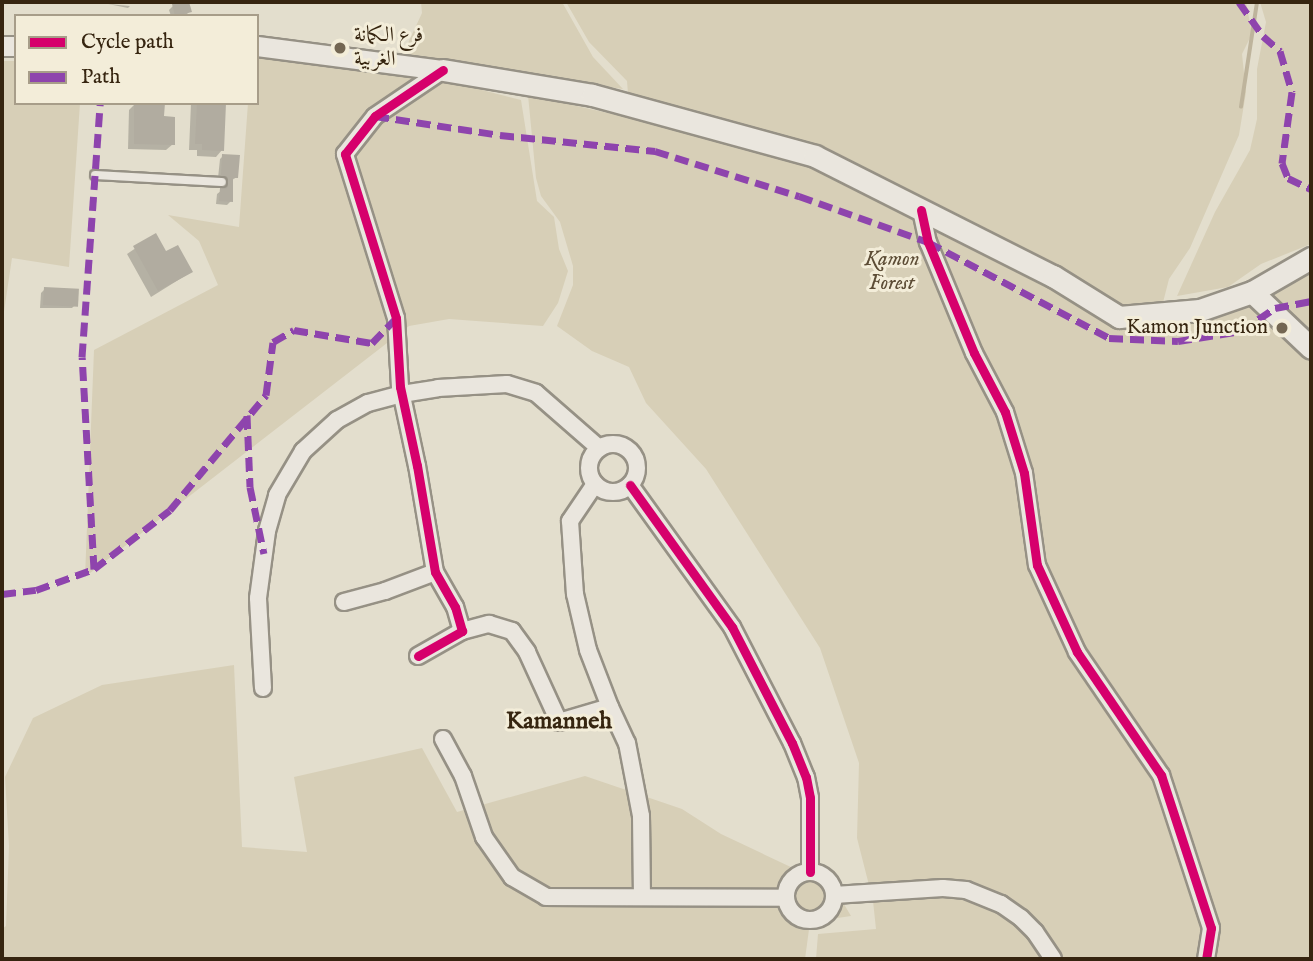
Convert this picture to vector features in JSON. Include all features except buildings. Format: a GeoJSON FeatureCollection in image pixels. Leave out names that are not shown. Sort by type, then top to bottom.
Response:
{"type":"FeatureCollection","features":[{"type":"Feature","properties":{"kind":"main road"},"geometry":{"type":"LineString","coordinates":[[443,71],[592,95],[815,156],[1052,276],[1119,317],[1200,310],[1252,292],[1311,258]]}},
{"type":"Feature","properties":{"kind":"main road"},"geometry":{"type":"LineString","coordinates":[[1252,292],[1311,348]]}},
{"type":"Feature","properties":{"kind":"street"},"geometry":{"type":"LineString","coordinates":[[259,46],[443,71]]}},
{"type":"Feature","properties":{"kind":"street"},"geometry":{"type":"LineString","coordinates":[[443,71],[375,116],[345,154],[396,318],[402,394],[435,572],[455,607],[462,631]]}},
{"type":"Feature","properties":{"kind":"street"},"geometry":{"type":"LineString","coordinates":[[921,210],[928,242],[974,352],[1005,412],[1024,473],[1037,565],[1077,652],[1161,775],[1211,928],[1206,959]]}},
{"type":"Feature","properties":{"kind":"street"},"geometry":{"type":"LineString","coordinates":[[263,688],[258,598],[267,531],[277,495],[303,452],[337,419],[368,403],[402,394],[438,388],[507,384],[536,394],[599,448]]}},
{"type":"Feature","properties":{"kind":"street"},"geometry":{"type":"LineString","coordinates":[[614,443],[629,449],[634,455],[638,471],[630,485],[609,492],[595,484],[591,477],[590,461],[599,448],[614,443]]}},
{"type":"Feature","properties":{"kind":"street"},"geometry":{"type":"LineString","coordinates":[[595,484],[570,521],[574,582],[588,650],[627,743],[641,816],[642,897]]}},
{"type":"Feature","properties":{"kind":"street"},"geometry":{"type":"LineString","coordinates":[[630,485],[732,627],[792,743],[806,778],[810,798],[810,872]]}},
{"type":"Feature","properties":{"kind":"street"},"geometry":{"type":"LineString","coordinates":[[344,602],[385,592],[435,572]]}},
{"type":"Feature","properties":{"kind":"street"},"geometry":{"type":"LineString","coordinates":[[418,656],[462,631],[489,624],[512,631],[527,652],[559,722],[610,707]]}},
{"type":"Feature","properties":{"kind":"street"},"geometry":{"type":"LineString","coordinates":[[443,739],[463,776],[484,837],[512,877],[546,897],[785,898]]}},
{"type":"Feature","properties":{"kind":"street"},"geometry":{"type":"LineString","coordinates":[[810,872],[825,878],[834,895],[827,913],[813,920],[798,918],[787,906],[785,898],[789,883],[795,877],[810,872]]}},
{"type":"Feature","properties":{"kind":"street"},"geometry":{"type":"LineString","coordinates":[[834,895],[943,888],[966,890],[1001,904],[1021,918],[1035,932],[1053,959]]}},
{"type":"Feature","properties":{"kind":"lane"},"geometry":{"type":"LineString","coordinates":[[95,175],[222,182]]}},
{"type":"Feature","properties":{"kind":"green space"},"geometry":{"type":"Polygon","coordinates":[[[421,2],[562,2],[593,57],[623,89],[402,56],[422,13],[421,2]]]}},
{"type":"Feature","properties":{"kind":"green space","name":"Kamon Forest"},"geometry":{"type":"Polygon","coordinates":[[[566,2],[1246,2],[1252,34],[1242,54],[1246,92],[1239,135],[1190,248],[1169,279],[1158,322],[1193,322],[1225,313],[1311,272],[1311,959],[816,959],[818,934],[876,929],[873,901],[857,838],[859,763],[820,648],[706,469],[646,403],[629,367],[592,351],[557,326],[573,285],[573,266],[560,222],[541,196],[536,178],[528,95],[630,118],[627,81],[589,42],[566,2]]]}},
{"type":"Feature","properties":{"kind":"green space"},"geometry":{"type":"Polygon","coordinates":[[[1260,2],[1311,2],[1311,244],[1261,264],[1228,287],[1177,296],[1215,212],[1250,150],[1257,119],[1257,69],[1266,22],[1260,2]]]}},
{"type":"Feature","properties":{"kind":"green space"},"geometry":{"type":"Polygon","coordinates":[[[259,55],[424,75],[521,100],[537,201],[554,217],[559,249],[568,271],[558,303],[543,326],[449,319],[409,326],[85,577],[94,350],[218,285],[199,241],[168,215],[239,227],[248,105],[259,105],[259,55]]]}},
{"type":"Feature","properties":{"kind":"green space"},"geometry":{"type":"Polygon","coordinates":[[[2,61],[14,61],[14,105],[80,105],[69,267],[12,258],[2,325],[2,61]]]}},
{"type":"Feature","properties":{"kind":"green space"},"geometry":{"type":"Polygon","coordinates":[[[234,665],[242,847],[307,852],[294,777],[422,748],[457,812],[585,776],[682,809],[721,834],[795,869],[838,894],[851,916],[810,922],[805,959],[2,959],[9,846],[5,777],[33,718],[102,685],[234,665]]]}},
{"type":"Feature","properties":{"kind":"waterway"},"geometry":{"type":"LineString","coordinates":[[1241,107],[1257,2]]}},
{"type":"Feature","properties":{"kind":"marked path"},"geometry":{"type":"LineString","coordinates":[[1239,2],[1263,36],[1280,51],[1292,92],[1282,163],[1288,178],[1311,189]]}},
{"type":"Feature","properties":{"kind":"marked path"},"geometry":{"type":"LineString","coordinates":[[94,569],[82,357],[100,105]]}},
{"type":"Feature","properties":{"kind":"marked path"},"geometry":{"type":"LineString","coordinates":[[375,116],[500,135],[655,151],[799,196],[928,242],[1109,338],[1178,341],[1241,331],[1275,308],[1311,301]]}},
{"type":"Feature","properties":{"kind":"marked path"},"geometry":{"type":"LineString","coordinates":[[2,594],[36,590],[94,569],[170,510],[266,395],[273,342],[294,330],[372,343],[396,318]]}},
{"type":"Feature","properties":{"kind":"marked path"},"geometry":{"type":"LineString","coordinates":[[247,415],[250,487],[264,554]]}},
{"type":"Feature","properties":{"kind":"cycle path"},"geometry":{"type":"LineString","coordinates":[[418,656],[462,631],[455,607],[435,572],[400,387],[396,318],[345,154],[375,116],[443,70]]}},
{"type":"Feature","properties":{"kind":"cycle path"},"geometry":{"type":"LineString","coordinates":[[921,210],[928,242],[974,353],[1005,412],[1024,473],[1037,565],[1077,652],[1161,775],[1211,928],[1206,959]]}},
{"type":"Feature","properties":{"kind":"cycle path"},"geometry":{"type":"LineString","coordinates":[[630,485],[732,627],[792,743],[806,777],[810,798],[810,872]]}},
{"type":"Feature","properties":{"kind":"place","name":"فرع الكمانة الغربية"},"geometry":{"type":"Point","coordinates":[340,48]}},
{"type":"Feature","properties":{"kind":"place","name":"Kamon Junction"},"geometry":{"type":"Point","coordinates":[1282,328]}},
{"type":"Feature","properties":{"kind":"district","name":"Kamanneh"},"geometry":{"type":"Point","coordinates":[559,722]}}]}
